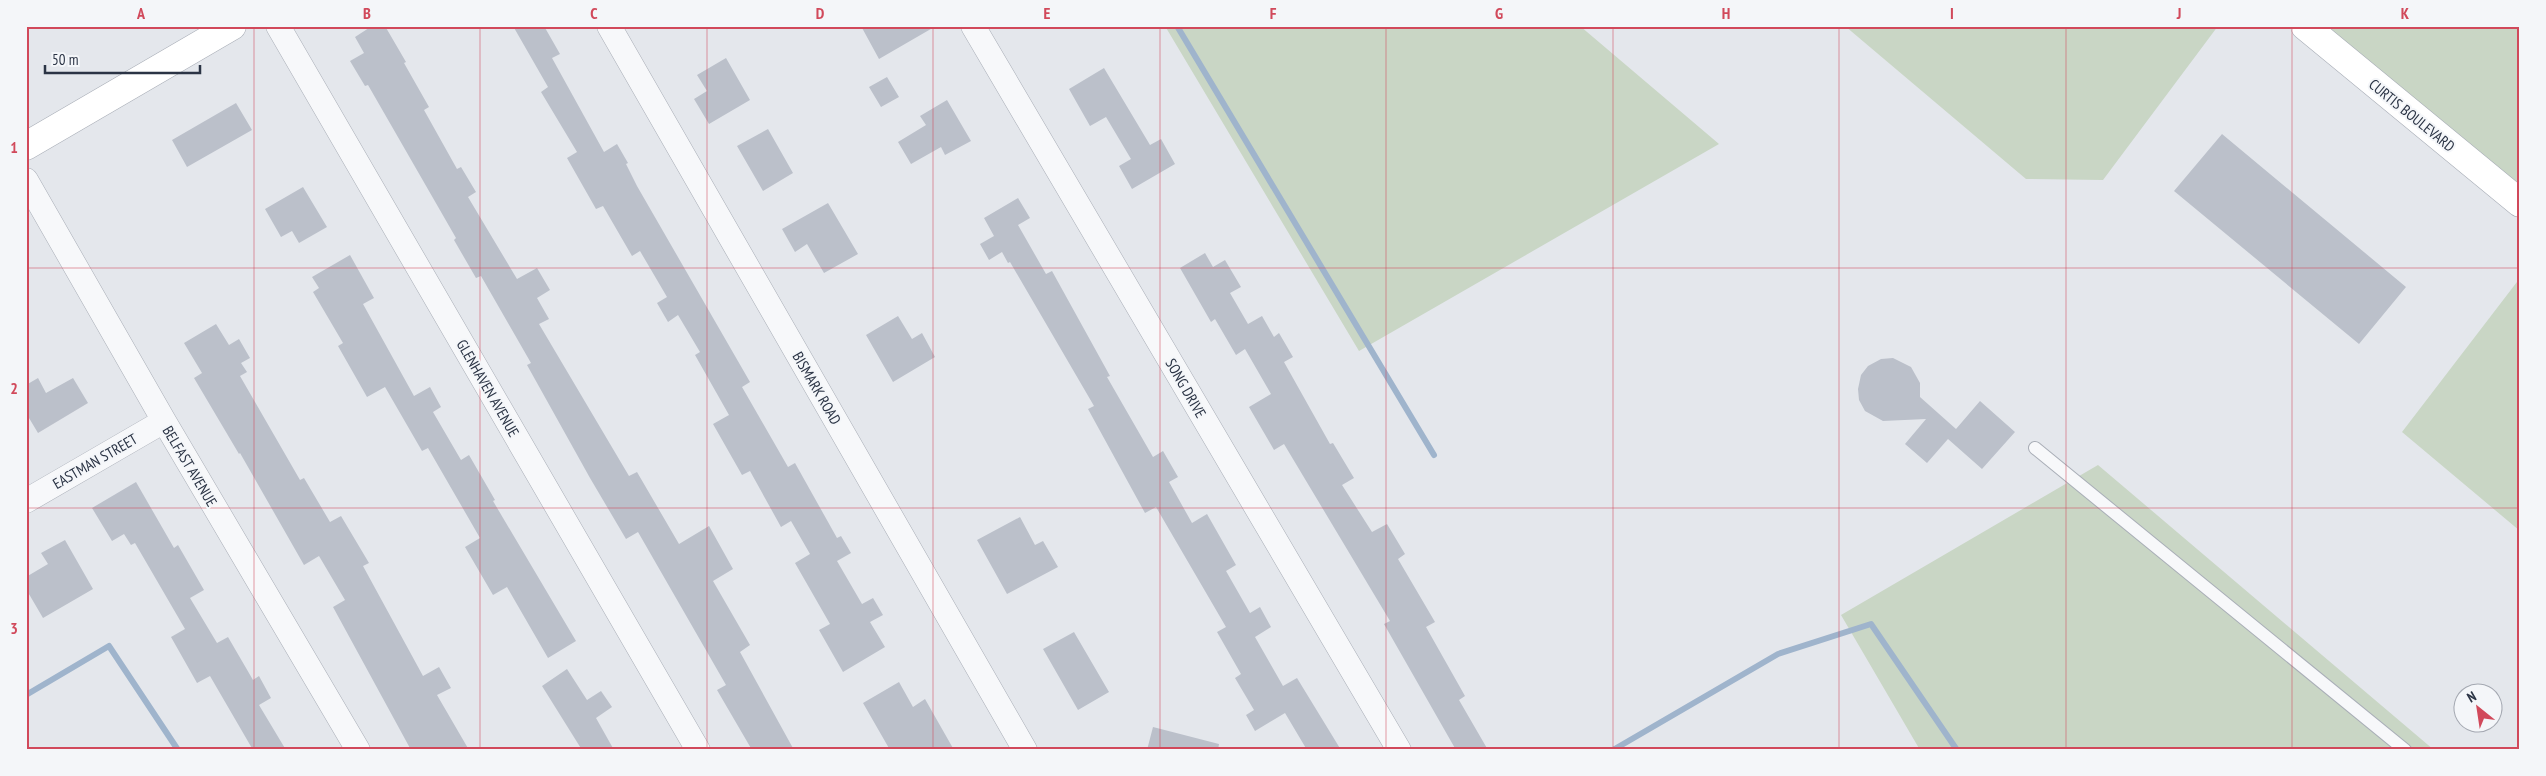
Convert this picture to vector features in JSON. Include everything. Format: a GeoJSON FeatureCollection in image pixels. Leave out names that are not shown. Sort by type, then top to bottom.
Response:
{"type":"FeatureCollection","features":[{"type":"Feature","properties":{"kind":"street"},"geometry":{"type":"LineString","coordinates":[[26,146],[232,26]]}},
{"type":"Feature","properties":{"kind":"street","name":"GLENHAVEN AVENUE"},"geometry":{"type":"LineString","coordinates":[[278,26],[698,750]]}},
{"type":"Feature","properties":{"kind":"street","name":"BISMARK ROAD"},"geometry":{"type":"LineString","coordinates":[[609,26],[1025,750]]}},
{"type":"Feature","properties":{"kind":"street","name":"SONG DRIVE"},"geometry":{"type":"LineString","coordinates":[[973,26],[1399,750]]}},
{"type":"Feature","properties":{"kind":"street","name":"CURTIS BOULEVARD"},"geometry":{"type":"LineString","coordinates":[[2305,26],[2520,203]]}},
{"type":"Feature","properties":{"kind":"street","name":"BELFAST AVENUE"},"geometry":{"type":"LineString","coordinates":[[26,180],[164,422],[358,750]]}},
{"type":"Feature","properties":{"kind":"street","name":"EASTMAN STREET"},"geometry":{"type":"LineString","coordinates":[[26,501],[164,422]]}},
{"type":"Feature","properties":{"kind":"lane"},"geometry":{"type":"LineString","coordinates":[[2035,448],[2405,750]]}},
{"type":"Feature","properties":{"kind":"green space"},"geometry":{"type":"Polygon","coordinates":[[[1165,26],[1580,26],[1719,144],[1359,351],[1165,26]]]}},
{"type":"Feature","properties":{"kind":"green space"},"geometry":{"type":"Polygon","coordinates":[[[1845,26],[2218,26],[2103,180],[2026,179],[1845,26]]]}},
{"type":"Feature","properties":{"kind":"green space"},"geometry":{"type":"Polygon","coordinates":[[[2322,26],[2520,26],[2520,189],[2322,26]]]}},
{"type":"Feature","properties":{"kind":"green space"},"geometry":{"type":"Polygon","coordinates":[[[2520,278],[2520,531],[2402,432],[2520,278]]]}},
{"type":"Feature","properties":{"kind":"green space"},"geometry":{"type":"Polygon","coordinates":[[[2098,465],[2434,750],[1920,750],[1841,615],[2098,465]]]}},
{"type":"Feature","properties":{"kind":"building"},"geometry":{"type":"Polygon","coordinates":[[[372,26],[385,26],[406,62],[404,63],[429,107],[424,110],[457,169],[461,167],[476,192],[468,197],[517,279],[537,268],[550,290],[537,298],[549,319],[539,324],[629,476],[637,472],[679,544],[709,526],[733,569],[713,581],[750,645],[740,652],[794,750],[752,750],[717,690],[726,685],[638,532],[626,539],[590,478],[527,365],[531,363],[481,276],[476,278],[454,240],[456,238],[368,85],[365,86],[350,61],[364,53],[355,37],[372,26]]]}},
{"type":"Feature","properties":{"kind":"building"},"geometry":{"type":"Polygon","coordinates":[[[513,26],[544,26],[560,54],[552,58],[604,152],[617,144],[628,163],[626,164],[637,186],[750,382],[742,387],[788,467],[795,463],[837,538],[841,536],[851,553],[837,561],[862,604],[873,598],[883,615],[870,622],[885,647],[843,672],[819,630],[830,624],[795,563],[810,554],[791,521],[781,527],[750,471],[742,475],[713,424],[729,415],[695,355],[700,352],[678,315],[668,322],[657,303],[667,297],[640,251],[632,256],[603,206],[596,209],[567,158],[577,152],[541,92],[548,87],[513,26]]]}},
{"type":"Feature","properties":{"kind":"building"},"geometry":{"type":"Polygon","coordinates":[[[861,26],[936,26],[879,59],[861,26]]]}},
{"type":"Feature","properties":{"kind":"building"},"geometry":{"type":"Polygon","coordinates":[[[726,58],[750,100],[709,124],[694,99],[707,91],[697,75],[726,58]]]}},
{"type":"Feature","properties":{"kind":"building"},"geometry":{"type":"Polygon","coordinates":[[[1104,68],[1150,145],[1161,139],[1175,164],[1132,189],[1119,166],[1131,159],[1106,117],[1090,126],[1069,89],[1104,68]]]}},
{"type":"Feature","properties":{"kind":"building"},"geometry":{"type":"Polygon","coordinates":[[[887,77],[899,97],[881,107],[869,87],[887,77]]]}},
{"type":"Feature","properties":{"kind":"building"},"geometry":{"type":"Polygon","coordinates":[[[947,100],[971,141],[945,155],[941,147],[911,164],[898,142],[926,125],[920,116],[947,100]]]}},
{"type":"Feature","properties":{"kind":"building"},"geometry":{"type":"Polygon","coordinates":[[[236,103],[252,130],[187,167],[172,140],[236,103]]]}},
{"type":"Feature","properties":{"kind":"building"},"geometry":{"type":"Polygon","coordinates":[[[768,129],[793,173],[763,191],[737,146],[768,129]]]}},
{"type":"Feature","properties":{"kind":"building"},"geometry":{"type":"Polygon","coordinates":[[[2222,134],[2406,287],[2359,344],[2174,191],[2222,134]]]}},
{"type":"Feature","properties":{"kind":"building"},"geometry":{"type":"Polygon","coordinates":[[[303,187],[327,227],[299,243],[292,231],[281,237],[265,209],[303,187]]]}},
{"type":"Feature","properties":{"kind":"building"},"geometry":{"type":"Polygon","coordinates":[[[1018,198],[1030,218],[1018,225],[1046,274],[1052,271],[1110,376],[1107,377],[1153,457],[1163,451],[1178,477],[1169,482],[1192,523],[1207,514],[1236,565],[1226,571],[1250,613],[1260,607],[1271,627],[1255,637],[1283,686],[1297,678],[1341,750],[1307,750],[1285,713],[1255,731],[1246,715],[1254,710],[1235,678],[1241,674],[1217,632],[1226,627],[1156,507],[1145,513],[1088,409],[1094,406],[1010,262],[1008,263],[1002,252],[989,260],[980,244],[994,236],[984,218],[1018,198]]]}},
{"type":"Feature","properties":{"kind":"building"},"geometry":{"type":"Polygon","coordinates":[[[828,203],[858,254],[824,273],[807,244],[795,252],[782,229],[828,203]]]}},
{"type":"Feature","properties":{"kind":"building"},"geometry":{"type":"Polygon","coordinates":[[[1205,253],[1213,267],[1225,260],[1241,287],[1230,293],[1248,324],[1262,316],[1274,337],[1279,333],[1293,357],[1284,362],[1330,444],[1333,443],[1354,478],[1342,485],[1372,532],[1387,524],[1405,554],[1398,559],[1435,622],[1426,627],[1465,696],[1459,700],[1488,750],[1456,750],[1384,624],[1390,621],[1284,444],[1274,450],[1249,407],[1271,394],[1245,349],[1236,355],[1215,319],[1211,322],[1180,268],[1205,253]]]}},
{"type":"Feature","properties":{"kind":"building"},"geometry":{"type":"Polygon","coordinates":[[[350,255],[374,298],[363,304],[414,396],[430,387],[441,407],[433,412],[461,460],[469,455],[495,500],[493,501],[576,641],[548,658],[507,587],[493,595],[465,547],[480,538],[428,448],[422,451],[385,387],[367,397],[338,346],[343,343],[313,292],[319,288],[312,277],[350,255]]]}},
{"type":"Feature","properties":{"kind":"building"},"geometry":{"type":"Polygon","coordinates":[[[898,316],[912,339],[922,333],[935,357],[893,382],[866,335],[898,316]]]}},
{"type":"Feature","properties":{"kind":"building"},"geometry":{"type":"Polygon","coordinates":[[[216,324],[229,345],[239,339],[250,358],[241,363],[247,372],[240,376],[300,480],[304,478],[330,522],[341,516],[369,563],[363,566],[423,676],[439,667],[451,688],[437,695],[469,750],[411,750],[333,607],[345,600],[319,556],[304,565],[240,453],[194,378],[202,373],[184,343],[216,324]]]}},
{"type":"Feature","properties":{"kind":"building"},"geometry":{"type":"Polygon","coordinates":[[[1893,358],[1911,367],[1920,383],[1920,397],[1956,429],[1980,401],[2015,432],[1982,469],[1948,439],[1927,463],[1905,444],[1926,419],[1883,421],[1865,411],[1859,400],[1858,389],[1861,375],[1868,366],[1881,359],[1893,358]]]}},
{"type":"Feature","properties":{"kind":"building"},"geometry":{"type":"Polygon","coordinates":[[[38,378],[46,393],[73,378],[88,403],[38,433],[26,413],[26,385],[38,378]]]}},
{"type":"Feature","properties":{"kind":"building"},"geometry":{"type":"Polygon","coordinates":[[[136,482],[174,548],[178,545],[204,590],[190,598],[217,643],[228,637],[253,680],[259,676],[271,698],[259,705],[286,750],[253,750],[210,676],[197,683],[171,637],[185,629],[135,543],[131,545],[124,534],[112,541],[92,508],[136,482]]]}},
{"type":"Feature","properties":{"kind":"building"},"geometry":{"type":"Polygon","coordinates":[[[1020,517],[1035,545],[1043,541],[1058,567],[1007,594],[977,540],[1020,517]]]}},
{"type":"Feature","properties":{"kind":"building"},"geometry":{"type":"Polygon","coordinates":[[[65,540],[93,589],[43,618],[26,589],[26,577],[48,564],[41,553],[65,540]]]}},
{"type":"Feature","properties":{"kind":"building"},"geometry":{"type":"Polygon","coordinates":[[[1074,632],[1109,692],[1078,710],[1043,649],[1074,632]]]}},
{"type":"Feature","properties":{"kind":"building"},"geometry":{"type":"Polygon","coordinates":[[[567,669],[587,700],[601,691],[612,707],[596,718],[614,750],[582,750],[542,686],[567,669]]]}},
{"type":"Feature","properties":{"kind":"building"},"geometry":{"type":"Polygon","coordinates":[[[899,682],[913,707],[925,699],[954,750],[890,750],[863,703],[899,682]]]}},
{"type":"Feature","properties":{"kind":"building"},"geometry":{"type":"Polygon","coordinates":[[[1153,727],[1219,744],[1218,750],[1147,750],[1153,727]]]}},
{"type":"Feature","properties":{"kind":"waterway"},"geometry":{"type":"LineString","coordinates":[[1177,26],[1434,455]]}},
{"type":"Feature","properties":{"kind":"waterway"},"geometry":{"type":"LineString","coordinates":[[1613,750],[1778,654],[1871,624],[1957,750]]}},
{"type":"Feature","properties":{"kind":"waterway"},"geometry":{"type":"LineString","coordinates":[[26,695],[109,646],[178,750]]}}]}
